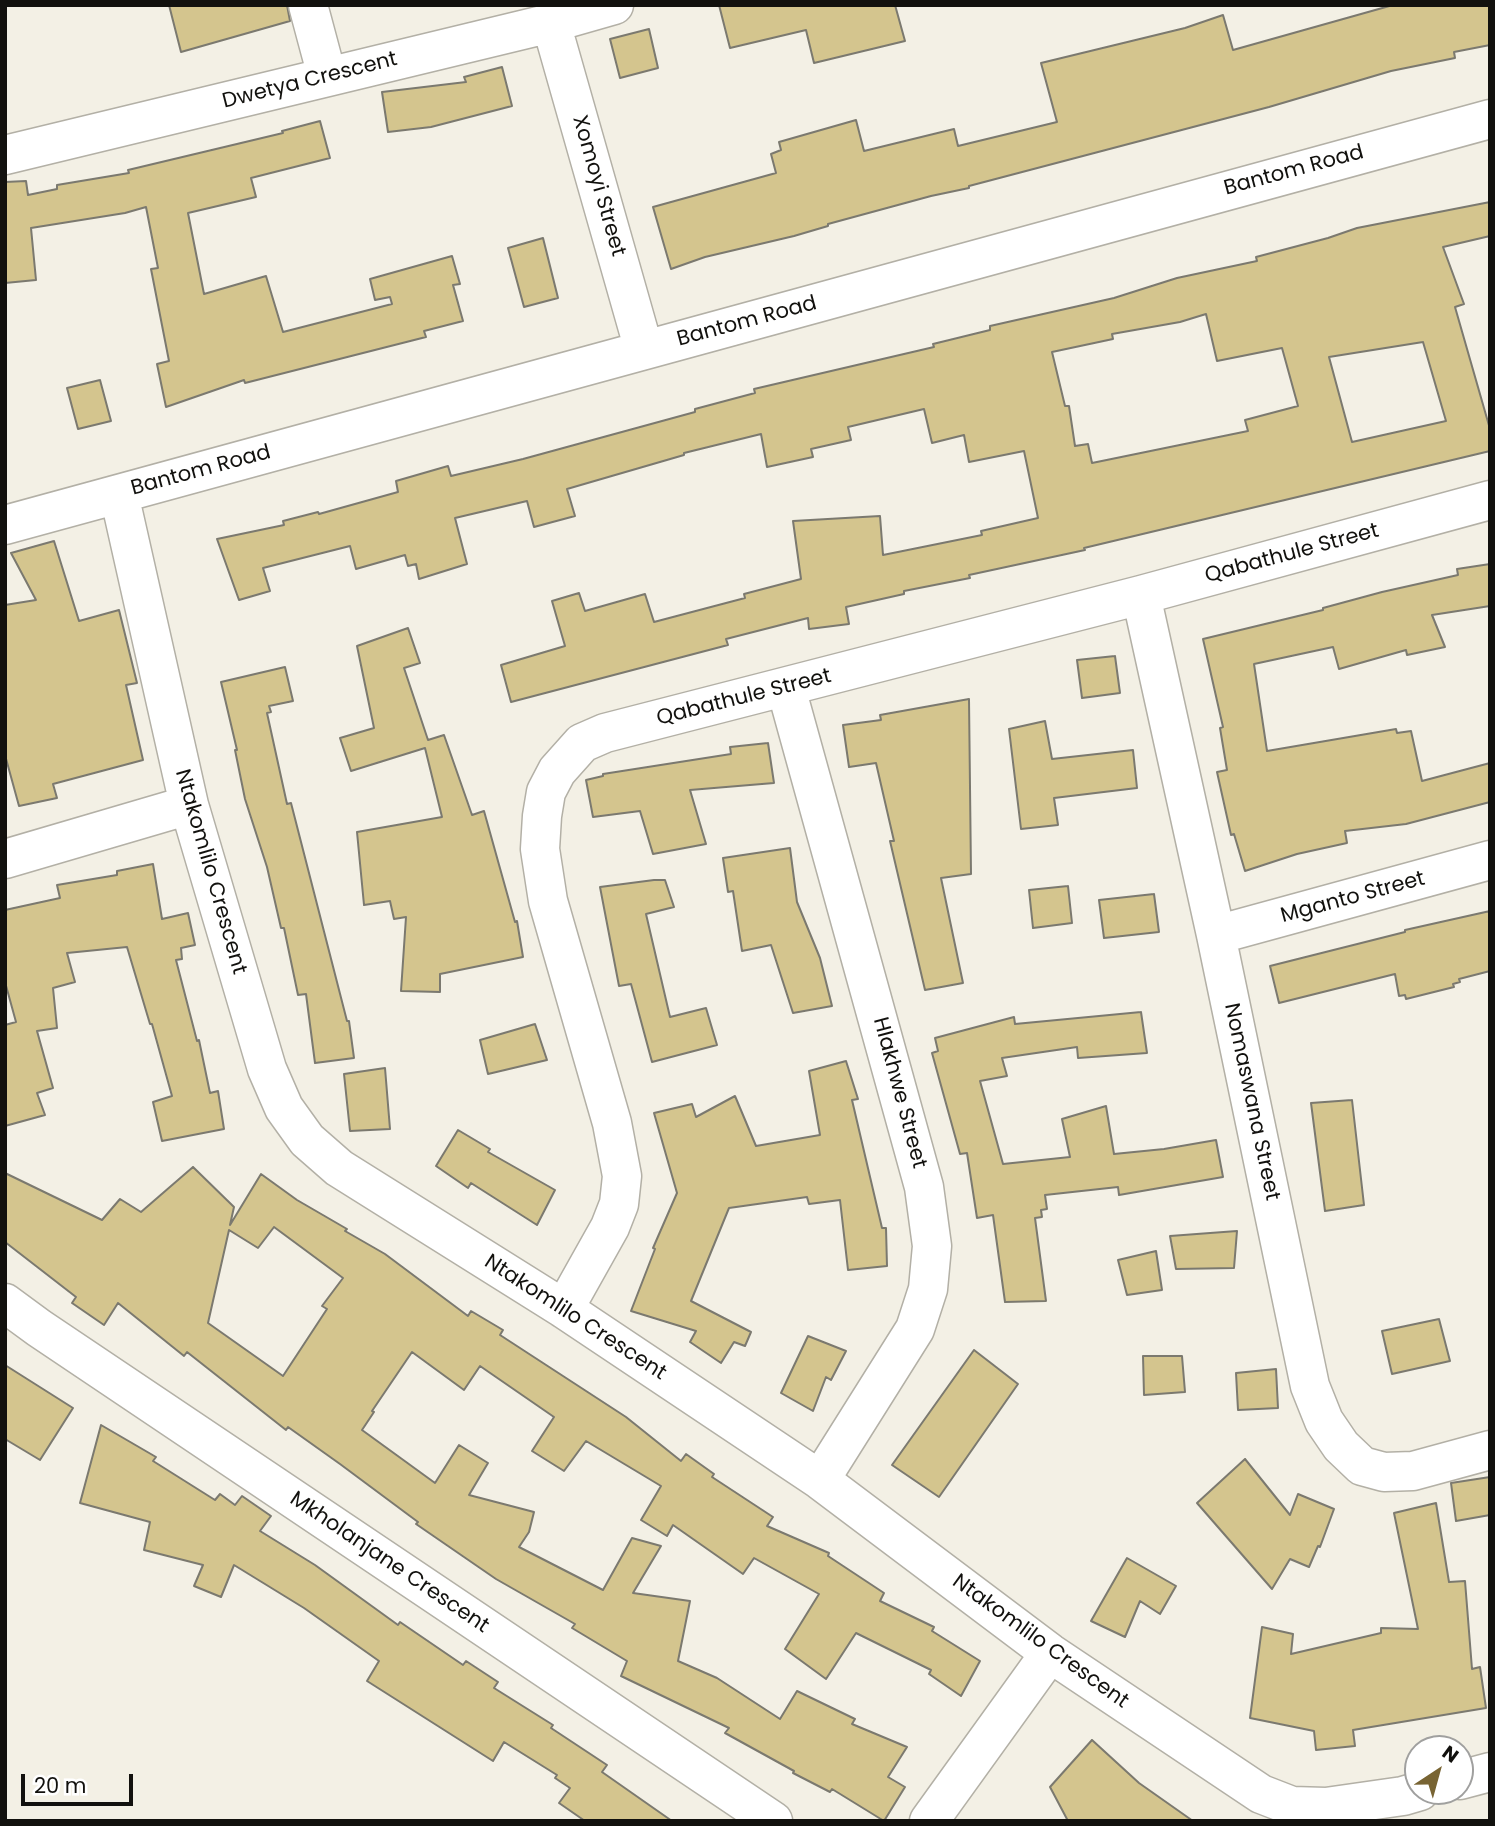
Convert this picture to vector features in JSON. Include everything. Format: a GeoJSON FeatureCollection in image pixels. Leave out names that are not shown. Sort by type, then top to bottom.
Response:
{"type":"FeatureCollection","features":[{"type":"Feature","properties":{"kind":"street"},"geometry":{"type":"LineString","coordinates":[[308,5],[327,76]]}},
{"type":"Feature","properties":{"kind":"street","name":"Dwetya Crescent"},"geometry":{"type":"LineString","coordinates":[[5,155],[551,23],[614,5]]}},
{"type":"Feature","properties":{"kind":"street","name":"Xomoyi Street"},"geometry":{"type":"LineString","coordinates":[[551,23],[644,350]]}},
{"type":"Feature","properties":{"kind":"street","name":"Bantom Road"},"geometry":{"type":"LineString","coordinates":[[5,525],[1490,119]]}},
{"type":"Feature","properties":{"kind":"street","name":"Ntakomlilo Crescent"},"geometry":{"type":"LineString","coordinates":[[119,494],[189,805],[267,1069],[284,1108],[307,1139],[340,1168],[564,1309],[820,1480],[1050,1653],[1261,1794],[1292,1806],[1326,1807],[1404,1802]]}},
{"type":"Feature","properties":{"kind":"street","name":"Qabathule Street"},"geometry":{"type":"LineString","coordinates":[[564,1309],[610,1227],[619,1204],[622,1176],[612,1122],[548,901],[540,849],[546,792],[557,771],[582,743],[605,733],[1141,595],[1490,500]]}},
{"type":"Feature","properties":{"kind":"street","name":"Nomaswana Street"},"geometry":{"type":"LineString","coordinates":[[1141,595],[1216,935],[1310,1386],[1324,1422],[1341,1446],[1362,1465],[1384,1472],[1413,1471],[1490,1450]]}},
{"type":"Feature","properties":{"kind":"street","name":"Hlakhwe Street"},"geometry":{"type":"LineString","coordinates":[[786,688],[924,1187],[932,1246],[928,1289],[915,1329],[820,1480]]}},
{"type":"Feature","properties":{"kind":"street"},"geometry":{"type":"LineString","coordinates":[[5,859],[189,805]]}},
{"type":"Feature","properties":{"kind":"street","name":"Mganto Street"},"geometry":{"type":"LineString","coordinates":[[1216,935],[1490,860]]}},
{"type":"Feature","properties":{"kind":"street","name":"Mkholanjane Crescent"},"geometry":{"type":"LineString","coordinates":[[5,1303],[773,1821]]}},
{"type":"Feature","properties":{"kind":"street"},"geometry":{"type":"LineString","coordinates":[[929,1821],[1050,1653]]}},
{"type":"Feature","properties":{"kind":"building"},"geometry":{"type":"Polygon","coordinates":[[[169,5],[287,5],[290,21],[181,52],[169,5]]]}},
{"type":"Feature","properties":{"kind":"building"},"geometry":{"type":"Polygon","coordinates":[[[719,5],[895,5],[905,41],[814,63],[806,30],[730,48],[719,5]]]}},
{"type":"Feature","properties":{"kind":"building"},"geometry":{"type":"Polygon","coordinates":[[[1393,5],[1490,5],[1490,45],[1454,52],[1455,58],[1391,71],[1269,107],[828,224],[794,236],[705,257],[671,269],[653,207],[776,173],[771,154],[781,150],[779,142],[856,120],[864,151],[954,129],[958,146],[1057,122],[1041,63],[1185,28],[1223,15],[1233,50],[1393,5]]]}},
{"type":"Feature","properties":{"kind":"building"},"geometry":{"type":"Polygon","coordinates":[[[649,29],[658,68],[620,78],[610,39],[649,29]]]}},
{"type":"Feature","properties":{"kind":"building"},"geometry":{"type":"Polygon","coordinates":[[[502,67],[512,106],[431,127],[388,132],[382,92],[466,82],[464,77],[502,67]]]}},
{"type":"Feature","properties":{"kind":"building"},"geometry":{"type":"Polygon","coordinates":[[[320,121],[330,158],[251,178],[256,197],[188,213],[204,294],[266,276],[283,332],[392,304],[390,297],[375,300],[370,279],[452,256],[460,284],[453,285],[463,321],[424,331],[426,337],[245,383],[244,380],[166,407],[157,364],[169,361],[151,269],[158,268],[146,207],[125,213],[31,228],[36,280],[5,283],[5,182],[26,181],[28,195],[57,189],[57,185],[129,173],[128,170],[283,133],[282,131],[320,121]]]}},
{"type":"Feature","properties":{"kind":"building"},"geometry":{"type":"Polygon","coordinates":[[[1490,202],[1490,236],[1443,247],[1464,304],[1455,307],[1490,429],[1490,451],[1084,548],[1085,550],[969,575],[970,578],[904,591],[904,594],[846,607],[849,624],[809,629],[808,618],[726,639],[728,645],[511,702],[501,665],[565,646],[552,601],[579,593],[585,611],[645,594],[654,622],[745,598],[744,594],[801,579],[793,521],[880,516],[883,555],[982,535],[981,531],[1038,518],[1024,451],[969,462],[964,435],[932,443],[924,409],[848,427],[851,440],[811,449],[813,457],[767,467],[761,434],[684,453],[567,489],[575,516],[534,527],[527,501],[455,518],[467,564],[419,579],[416,564],[408,566],[405,555],[356,569],[350,546],[263,568],[270,591],[239,600],[217,539],[284,525],[283,521],[398,492],[396,481],[448,466],[451,476],[523,459],[695,412],[695,409],[755,393],[754,389],[934,347],[933,344],[990,330],[990,326],[1114,298],[1177,278],[1257,261],[1256,257],[1357,228],[1490,202]],[[1206,314],[1180,322],[1112,334],[1113,339],[1052,352],[1065,406],[1069,406],[1075,446],[1088,444],[1092,463],[1248,431],[1245,420],[1298,406],[1282,348],[1217,361],[1206,314]],[[1423,342],[1329,357],[1352,442],[1446,421],[1423,342]]]}},
{"type":"Feature","properties":{"kind":"building"},"geometry":{"type":"Polygon","coordinates":[[[543,238],[558,298],[524,307],[508,248],[543,238]]]}},
{"type":"Feature","properties":{"kind":"building"},"geometry":{"type":"Polygon","coordinates":[[[100,380],[111,421],[78,429],[67,388],[100,380]]]}},
{"type":"Feature","properties":{"kind":"building"},"geometry":{"type":"Polygon","coordinates":[[[54,541],[79,621],[119,610],[137,683],[126,685],[143,760],[53,784],[57,798],[19,806],[5,755],[5,605],[36,600],[11,553],[54,541]]]}},
{"type":"Feature","properties":{"kind":"building"},"geometry":{"type":"Polygon","coordinates":[[[1490,564],[1490,606],[1432,615],[1445,647],[1407,655],[1406,650],[1339,669],[1333,647],[1254,664],[1267,751],[1396,729],[1397,733],[1411,731],[1422,781],[1490,763],[1490,802],[1406,824],[1345,831],[1347,843],[1297,854],[1245,871],[1234,834],[1231,835],[1217,772],[1227,770],[1220,728],[1223,727],[1203,639],[1458,575],[1457,569],[1490,564]]]}},
{"type":"Feature","properties":{"kind":"building"},"geometry":{"type":"Polygon","coordinates":[[[408,628],[420,663],[404,668],[428,740],[444,735],[472,815],[484,811],[515,922],[517,921],[523,957],[440,974],[440,992],[401,991],[406,917],[394,919],[390,901],[364,905],[357,832],[442,817],[425,748],[351,771],[340,738],[374,728],[357,646],[408,628]]]}},
{"type":"Feature","properties":{"kind":"building"},"geometry":{"type":"Polygon","coordinates":[[[1115,656],[1120,693],[1082,698],[1077,660],[1115,656]]]}},
{"type":"Feature","properties":{"kind":"building"},"geometry":{"type":"Polygon","coordinates":[[[285,667],[293,701],[269,706],[271,712],[267,713],[287,804],[291,803],[349,1021],[354,1058],[315,1063],[306,994],[298,995],[284,928],[281,928],[267,867],[245,799],[221,682],[285,667]]]}},
{"type":"Feature","properties":{"kind":"building"},"geometry":{"type":"Polygon","coordinates":[[[969,699],[971,874],[941,878],[963,983],[925,990],[890,841],[894,841],[876,763],[849,767],[843,725],[881,720],[880,715],[969,699]]]}},
{"type":"Feature","properties":{"kind":"building"},"geometry":{"type":"Polygon","coordinates":[[[1045,721],[1052,759],[1133,750],[1137,788],[1054,798],[1058,825],[1021,829],[1009,729],[1045,721]]]}},
{"type":"Feature","properties":{"kind":"building"},"geometry":{"type":"Polygon","coordinates":[[[768,743],[774,783],[690,790],[706,844],[653,854],[640,811],[593,817],[586,780],[603,774],[731,754],[730,747],[768,743]]]}},
{"type":"Feature","properties":{"kind":"building"},"geometry":{"type":"Polygon","coordinates":[[[790,848],[797,902],[820,958],[832,1006],[793,1013],[771,945],[742,951],[733,891],[728,892],[723,858],[790,848]]]}},
{"type":"Feature","properties":{"kind":"building"},"geometry":{"type":"Polygon","coordinates":[[[153,864],[162,919],[188,913],[195,945],[181,948],[182,959],[176,960],[197,1041],[199,1040],[210,1093],[218,1091],[224,1129],[162,1141],[153,1102],[172,1096],[127,947],[67,953],[75,982],[53,988],[57,1028],[37,1031],[53,1088],[37,1093],[45,1115],[5,1126],[5,1025],[16,1022],[5,982],[5,910],[60,898],[57,885],[117,875],[117,871],[153,864]]]}},
{"type":"Feature","properties":{"kind":"building"},"geometry":{"type":"Polygon","coordinates":[[[665,880],[674,907],[646,914],[670,1017],[706,1008],[717,1045],[652,1062],[631,984],[619,986],[600,887],[665,880]]]}},
{"type":"Feature","properties":{"kind":"building"},"geometry":{"type":"Polygon","coordinates":[[[1068,886],[1072,923],[1033,928],[1029,890],[1068,886]]]}},
{"type":"Feature","properties":{"kind":"building"},"geometry":{"type":"Polygon","coordinates":[[[1154,894],[1159,932],[1104,938],[1099,900],[1154,894]]]}},
{"type":"Feature","properties":{"kind":"building"},"geometry":{"type":"Polygon","coordinates":[[[1490,911],[1490,971],[1459,979],[1460,982],[1453,984],[1454,987],[1406,999],[1405,995],[1399,996],[1395,974],[1279,1003],[1270,966],[1405,930],[1490,911]]]}},
{"type":"Feature","properties":{"kind":"building"},"geometry":{"type":"Polygon","coordinates":[[[1141,1012],[1147,1053],[1078,1058],[1077,1047],[1002,1058],[1007,1076],[980,1081],[1003,1164],[1070,1157],[1062,1119],[1106,1106],[1114,1154],[1216,1140],[1223,1177],[1119,1195],[1118,1187],[1045,1195],[1047,1209],[1041,1210],[1042,1217],[1035,1218],[1046,1301],[1005,1302],[993,1215],[977,1218],[967,1153],[960,1154],[932,1053],[938,1051],[935,1038],[1014,1017],[1015,1024],[1141,1012]]]}},
{"type":"Feature","properties":{"kind":"building"},"geometry":{"type":"Polygon","coordinates":[[[535,1024],[547,1060],[488,1074],[480,1040],[535,1024]]]}},
{"type":"Feature","properties":{"kind":"building"},"geometry":{"type":"Polygon","coordinates":[[[846,1061],[858,1099],[852,1100],[882,1228],[886,1228],[887,1266],[848,1270],[840,1200],[809,1204],[807,1197],[729,1208],[691,1301],[751,1332],[745,1346],[734,1342],[721,1363],[690,1342],[696,1331],[631,1311],[655,1249],[653,1248],[677,1193],[654,1113],[692,1104],[696,1117],[735,1096],[756,1146],[820,1135],[809,1071],[846,1061]]]}},
{"type":"Feature","properties":{"kind":"building"},"geometry":{"type":"Polygon","coordinates":[[[385,1068],[390,1129],[350,1131],[344,1074],[385,1068]]]}},
{"type":"Feature","properties":{"kind":"building"},"geometry":{"type":"Polygon","coordinates":[[[1352,1100],[1364,1205],[1325,1211],[1311,1103],[1352,1100]]]}},
{"type":"Feature","properties":{"kind":"building"},"geometry":{"type":"Polygon","coordinates":[[[458,1130],[490,1149],[488,1152],[555,1190],[537,1225],[471,1183],[468,1188],[436,1166],[458,1130]]]}},
{"type":"Feature","properties":{"kind":"building"},"geometry":{"type":"Polygon","coordinates":[[[193,1167],[234,1207],[230,1225],[261,1174],[297,1200],[347,1229],[345,1231],[385,1254],[468,1316],[471,1311],[503,1330],[500,1335],[626,1417],[681,1461],[686,1454],[714,1474],[712,1477],[773,1517],[767,1526],[829,1553],[828,1556],[884,1593],[880,1601],[934,1627],[932,1631],[980,1661],[961,1696],[929,1674],[931,1670],[856,1633],[826,1679],[785,1649],[819,1594],[754,1558],[743,1574],[673,1525],[667,1536],[641,1520],[661,1486],[586,1441],[564,1471],[532,1451],[554,1417],[480,1366],[464,1390],[412,1352],[372,1411],[374,1412],[362,1430],[435,1483],[459,1445],[488,1463],[469,1495],[534,1512],[529,1532],[519,1547],[603,1590],[632,1538],[661,1546],[633,1593],[690,1601],[678,1661],[717,1678],[780,1719],[797,1691],[855,1719],[852,1724],[907,1747],[888,1777],[905,1787],[884,1821],[832,1789],[830,1792],[793,1773],[794,1771],[725,1733],[729,1728],[621,1676],[627,1661],[572,1628],[575,1624],[496,1579],[416,1524],[418,1522],[340,1464],[288,1427],[286,1430],[187,1352],[184,1356],[118,1303],[104,1325],[72,1303],[76,1297],[5,1242],[5,1173],[102,1220],[120,1199],[141,1212],[193,1167]],[[274,1227],[258,1248],[229,1230],[208,1323],[283,1376],[327,1309],[322,1306],[343,1278],[274,1227]]]}},
{"type":"Feature","properties":{"kind":"building"},"geometry":{"type":"Polygon","coordinates":[[[1237,1231],[1234,1268],[1176,1269],[1170,1236],[1237,1231]]]}},
{"type":"Feature","properties":{"kind":"building"},"geometry":{"type":"Polygon","coordinates":[[[1156,1251],[1162,1290],[1127,1295],[1118,1260],[1156,1251]]]}},
{"type":"Feature","properties":{"kind":"building"},"geometry":{"type":"Polygon","coordinates":[[[1439,1319],[1450,1361],[1392,1374],[1382,1331],[1439,1319]]]}},
{"type":"Feature","properties":{"kind":"building"},"geometry":{"type":"Polygon","coordinates":[[[808,1336],[846,1351],[831,1380],[826,1377],[813,1411],[781,1393],[808,1336]]]}},
{"type":"Feature","properties":{"kind":"building"},"geometry":{"type":"Polygon","coordinates":[[[974,1350],[1018,1384],[939,1497],[892,1465],[974,1350]]]}},
{"type":"Feature","properties":{"kind":"building"},"geometry":{"type":"Polygon","coordinates":[[[1143,1356],[1182,1356],[1185,1392],[1144,1395],[1143,1356]]]}},
{"type":"Feature","properties":{"kind":"building"},"geometry":{"type":"Polygon","coordinates":[[[5,1365],[73,1408],[40,1460],[5,1439],[5,1365]]]}},
{"type":"Feature","properties":{"kind":"building"},"geometry":{"type":"Polygon","coordinates":[[[1276,1369],[1278,1408],[1238,1410],[1236,1373],[1276,1369]]]}},
{"type":"Feature","properties":{"kind":"building"},"geometry":{"type":"Polygon","coordinates":[[[101,1425],[156,1457],[153,1461],[215,1500],[220,1494],[235,1505],[242,1496],[271,1516],[260,1531],[315,1565],[398,1625],[400,1622],[463,1665],[466,1661],[498,1682],[494,1688],[553,1725],[551,1728],[607,1765],[602,1772],[672,1821],[585,1821],[559,1803],[570,1788],[555,1778],[557,1775],[504,1742],[493,1761],[367,1681],[379,1661],[304,1608],[234,1565],[221,1597],[194,1586],[203,1565],[144,1550],[150,1522],[80,1503],[101,1425]]]}},
{"type":"Feature","properties":{"kind":"building"},"geometry":{"type":"Polygon","coordinates":[[[1245,1459],[1290,1515],[1298,1494],[1334,1509],[1320,1547],[1318,1546],[1309,1567],[1290,1559],[1272,1589],[1197,1503],[1245,1459]]]}},
{"type":"Feature","properties":{"kind":"building"},"geometry":{"type":"Polygon","coordinates":[[[1490,1477],[1490,1515],[1456,1521],[1451,1483],[1490,1477]]]}},
{"type":"Feature","properties":{"kind":"building"},"geometry":{"type":"Polygon","coordinates":[[[1436,1503],[1449,1582],[1465,1581],[1472,1669],[1480,1667],[1486,1708],[1353,1730],[1355,1746],[1316,1750],[1314,1731],[1250,1718],[1262,1627],[1293,1634],[1291,1654],[1381,1633],[1381,1628],[1418,1629],[1394,1513],[1436,1503]]]}},
{"type":"Feature","properties":{"kind":"building"},"geometry":{"type":"Polygon","coordinates":[[[1127,1558],[1176,1586],[1160,1614],[1140,1601],[1125,1637],[1091,1621],[1127,1558]]]}},
{"type":"Feature","properties":{"kind":"building"},"geometry":{"type":"Polygon","coordinates":[[[1092,1740],[1139,1783],[1193,1821],[1068,1821],[1050,1787],[1092,1740]]]}}]}
